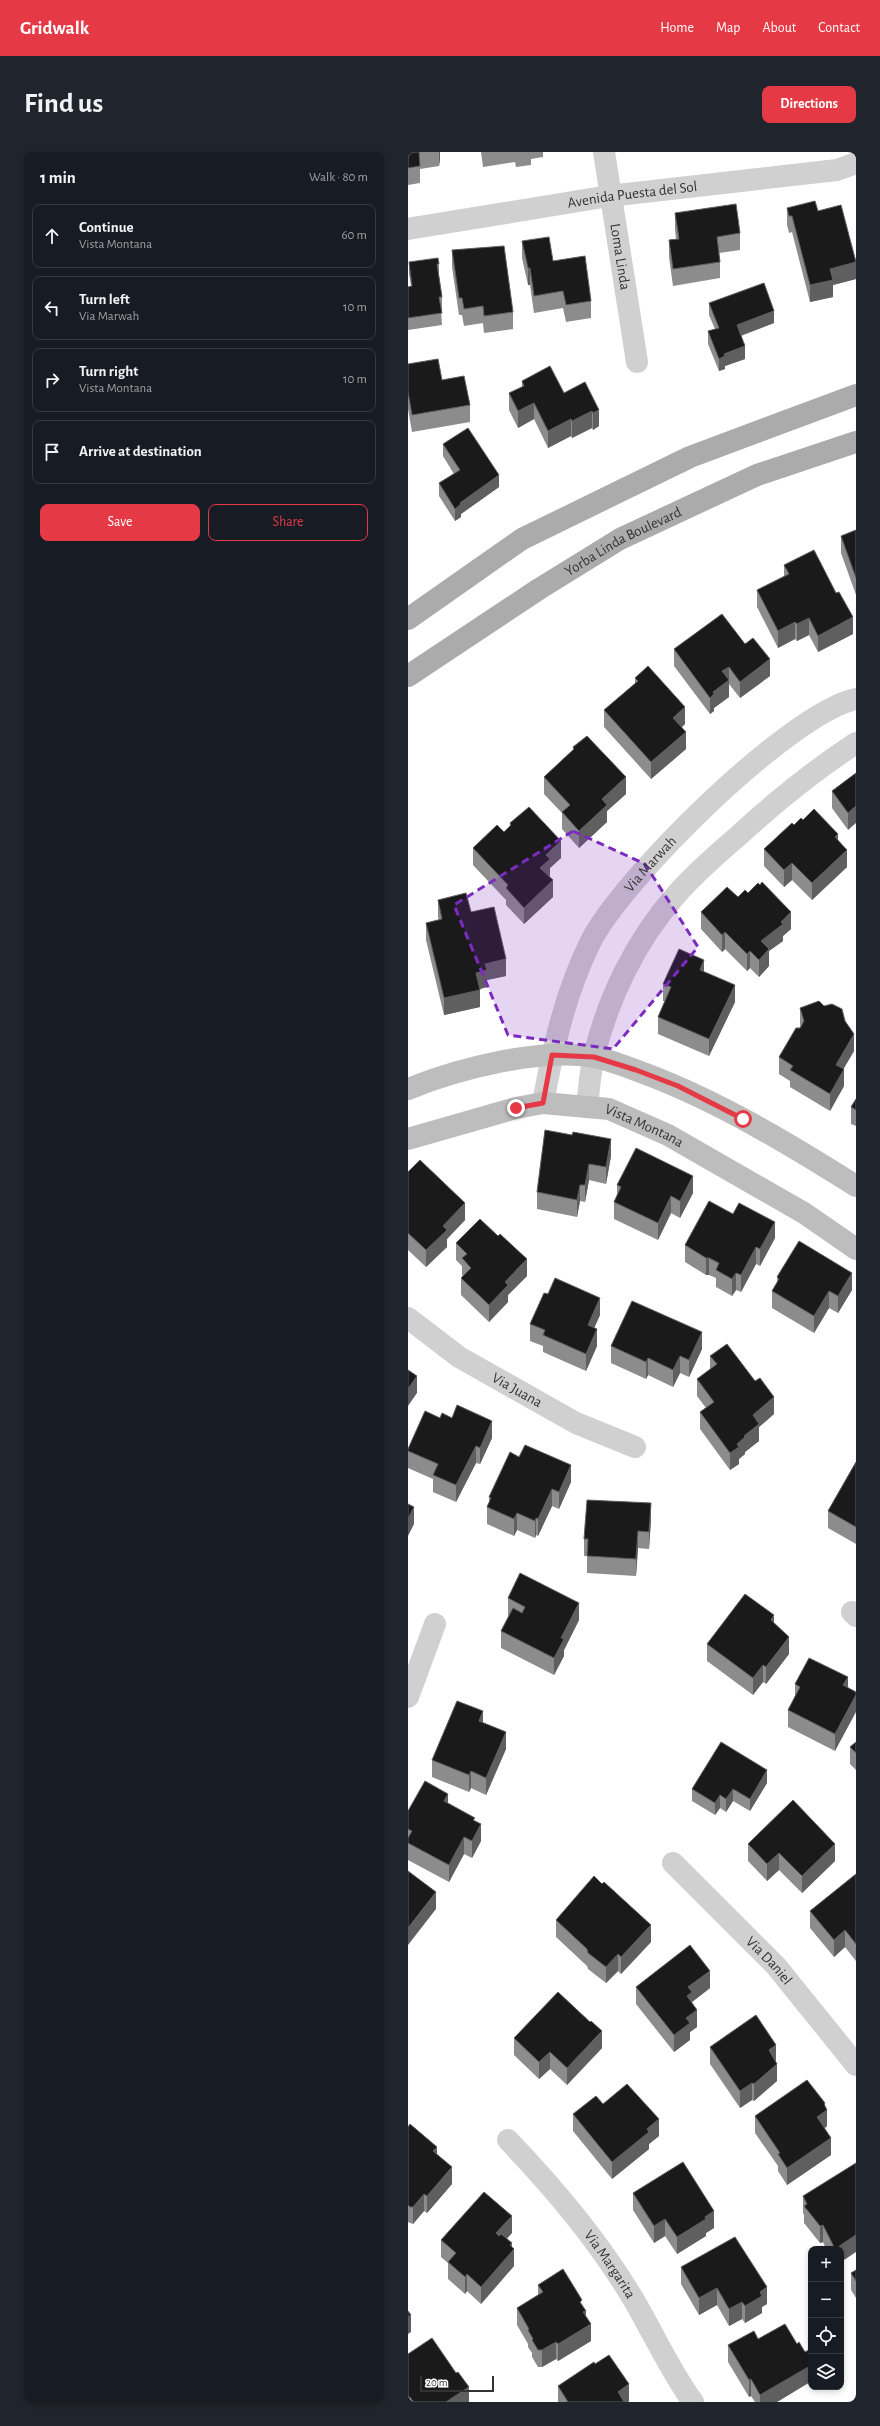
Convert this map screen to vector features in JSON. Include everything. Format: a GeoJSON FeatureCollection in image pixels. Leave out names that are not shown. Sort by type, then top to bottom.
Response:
{"type":"FeatureCollection","features":[{"type":"Feature","properties":{"kind":"main road"},"geometry":{"type":"LineString","coordinates":[[408,619],[522,539],[690,457],[856,395]]}},
{"type":"Feature","properties":{"kind":"main road","name":"Yorba Linda Boulevard"},"geometry":{"type":"LineString","coordinates":[[408,676],[539,589],[620,539],[757,475],[856,442]]}},
{"type":"Feature","properties":{"kind":"street","name":"Loma Linda"},"geometry":{"type":"LineString","coordinates":[[604,152],[609,196],[638,362]]}},
{"type":"Feature","properties":{"kind":"street","name":"Avenida Puesta del Sol"},"geometry":{"type":"LineString","coordinates":[[408,229],[609,196],[837,170],[856,163]]}},
{"type":"Feature","properties":{"kind":"street","name":"Via Marwah"},"geometry":{"type":"LineString","coordinates":[[543,1103],[552,1055],[563,1011],[590,943],[611,908],[644,870],[690,822],[793,732],[842,702],[856,699]]}},
{"type":"Feature","properties":{"kind":"street"},"geometry":{"type":"LineString","coordinates":[[587,1107],[594,1057],[623,975],[647,933],[676,895],[761,815],[816,769],[856,744]]}},
{"type":"Feature","properties":{"kind":"street"},"geometry":{"type":"LineString","coordinates":[[408,1089],[459,1070],[552,1055],[594,1057],[678,1086],[703,1098],[782,1142],[856,1186]]}},
{"type":"Feature","properties":{"kind":"street","name":"Vista Montana"},"geometry":{"type":"LineString","coordinates":[[408,1139],[516,1108],[543,1103],[609,1109],[668,1135],[804,1213],[856,1249]]}},
{"type":"Feature","properties":{"kind":"street","name":"Via Juana"},"geometry":{"type":"LineString","coordinates":[[408,1318],[466,1361],[576,1423],[635,1447]]}},
{"type":"Feature","properties":{"kind":"street"},"geometry":{"type":"LineString","coordinates":[[408,1697],[435,1624]]}},
{"type":"Feature","properties":{"kind":"street","name":"Via Daniel"},"geometry":{"type":"LineString","coordinates":[[674,1863],[776,1966],[856,2065]]}},
{"type":"Feature","properties":{"kind":"street","name":"Via Margarita"},"geometry":{"type":"LineString","coordinates":[[508,2140],[537,2171],[600,2250],[632,2298],[655,2342],[694,2402]]}},
{"type":"Feature","properties":{"kind":"highlighted area"},"geometry":{"type":"Polygon","coordinates":[[[573,831],[645,864],[698,947],[613,1049],[508,1035],[454,905],[573,831]]]}},
{"type":"Feature","properties":{"kind":"building"},"geometry":{"type":"Polygon","coordinates":[[[408,152],[419,152],[420,166],[408,168],[408,152]]]}},
{"type":"Feature","properties":{"kind":"building"},"geometry":{"type":"Polygon","coordinates":[[[815,201],[818,211],[841,205],[856,262],[830,269],[833,280],[810,285],[792,216],[789,216],[787,208],[815,201]]]}},
{"type":"Feature","properties":{"kind":"building"},"geometry":{"type":"Polygon","coordinates":[[[736,204],[740,233],[717,237],[720,262],[673,269],[669,240],[679,239],[675,213],[736,204]]]}},
{"type":"Feature","properties":{"kind":"building"},"geometry":{"type":"Polygon","coordinates":[[[549,237],[553,261],[585,256],[591,301],[566,305],[563,291],[534,296],[530,268],[528,268],[522,241],[549,237]]]}},
{"type":"Feature","properties":{"kind":"building"},"geometry":{"type":"Polygon","coordinates":[[[504,246],[513,312],[484,316],[483,306],[464,309],[462,298],[459,298],[452,250],[504,246]]]}},
{"type":"Feature","properties":{"kind":"building"},"geometry":{"type":"Polygon","coordinates":[[[438,258],[439,264],[437,264],[442,297],[439,297],[442,313],[408,318],[408,287],[412,286],[409,262],[438,258]]]}},
{"type":"Feature","properties":{"kind":"building"},"geometry":{"type":"Polygon","coordinates":[[[764,283],[774,311],[737,325],[745,346],[724,354],[725,356],[719,359],[708,331],[719,328],[709,303],[764,283]]]}},
{"type":"Feature","properties":{"kind":"building"},"geometry":{"type":"Polygon","coordinates":[[[438,359],[442,380],[464,376],[470,405],[412,415],[408,392],[408,364],[438,359]]]}},
{"type":"Feature","properties":{"kind":"building"},"geometry":{"type":"Polygon","coordinates":[[[550,366],[564,393],[585,382],[599,410],[593,413],[592,411],[572,421],[571,419],[548,431],[534,403],[518,411],[509,393],[524,386],[522,381],[550,366]]]}},
{"type":"Feature","properties":{"kind":"building"},"geometry":{"type":"Polygon","coordinates":[[[468,428],[499,475],[460,503],[461,504],[455,509],[439,483],[460,470],[443,444],[468,428]]]}},
{"type":"Feature","properties":{"kind":"building"},"geometry":{"type":"Polygon","coordinates":[[[856,530],[856,578],[841,536],[856,530]]]}},
{"type":"Feature","properties":{"kind":"building"},"geometry":{"type":"Polygon","coordinates":[[[814,550],[836,593],[839,592],[853,617],[818,636],[809,618],[797,624],[795,622],[778,631],[757,590],[789,574],[784,565],[814,550]]]}},
{"type":"Feature","properties":{"kind":"building"},"geometry":{"type":"Polygon","coordinates":[[[722,614],[745,644],[753,638],[770,659],[740,682],[729,667],[722,671],[729,680],[713,692],[714,694],[710,698],[674,649],[722,614]]]}},
{"type":"Feature","properties":{"kind":"building"},"geometry":{"type":"Polygon","coordinates":[[[648,666],[685,707],[673,718],[686,732],[651,762],[604,710],[638,681],[635,678],[648,666]]]}},
{"type":"Feature","properties":{"kind":"building"},"geometry":{"type":"Polygon","coordinates":[[[587,736],[626,777],[602,799],[607,805],[579,831],[562,812],[570,805],[544,777],[574,749],[573,747],[587,736]]]}},
{"type":"Feature","properties":{"kind":"building"},"geometry":{"type":"Polygon","coordinates":[[[856,773],[856,806],[848,813],[832,791],[856,773]]]}},
{"type":"Feature","properties":{"kind":"building"},"geometry":{"type":"Polygon","coordinates":[[[529,807],[561,841],[546,855],[550,859],[540,868],[553,880],[524,908],[506,888],[508,885],[473,848],[497,825],[504,832],[511,825],[510,823],[529,807]]]}},
{"type":"Feature","properties":{"kind":"building"},"geometry":{"type":"Polygon","coordinates":[[[814,809],[838,834],[835,837],[847,850],[812,883],[792,863],[784,870],[764,849],[792,823],[794,825],[801,818],[803,820],[814,809]]]}},
{"type":"Feature","properties":{"kind":"building"},"geometry":{"type":"Polygon","coordinates":[[[762,882],[791,912],[781,922],[783,924],[761,941],[769,949],[759,960],[750,951],[747,954],[725,932],[722,935],[701,912],[727,887],[738,897],[745,890],[748,893],[758,883],[760,885],[762,882]]]}},
{"type":"Feature","properties":{"kind":"building"},"geometry":{"type":"Polygon","coordinates":[[[466,893],[471,912],[494,907],[506,959],[485,964],[487,970],[476,973],[480,990],[444,998],[426,923],[442,919],[438,900],[466,893]]]}},
{"type":"Feature","properties":{"kind":"building"},"geometry":{"type":"Polygon","coordinates":[[[679,949],[704,960],[700,970],[735,985],[709,1039],[658,1017],[671,987],[663,984],[679,949]]]}},
{"type":"Feature","properties":{"kind":"building"},"geometry":{"type":"Polygon","coordinates":[[[819,1001],[824,1006],[832,1004],[842,1009],[845,1021],[854,1034],[836,1065],[844,1069],[830,1094],[790,1070],[793,1066],[779,1057],[796,1028],[800,1028],[804,1021],[800,1008],[819,1001]]]}},
{"type":"Feature","properties":{"kind":"building"},"geometry":{"type":"Polygon","coordinates":[[[856,1099],[856,1110],[851,1107],[856,1099]]]}},
{"type":"Feature","properties":{"kind":"building"},"geometry":{"type":"Polygon","coordinates":[[[545,1130],[572,1135],[573,1132],[611,1139],[606,1167],[589,1164],[585,1185],[580,1185],[577,1200],[537,1192],[545,1130]]]}},
{"type":"Feature","properties":{"kind":"building"},"geometry":{"type":"Polygon","coordinates":[[[636,1148],[693,1176],[680,1201],[671,1196],[658,1223],[614,1202],[621,1187],[617,1185],[636,1148]]]}},
{"type":"Feature","properties":{"kind":"building"},"geometry":{"type":"Polygon","coordinates":[[[420,1160],[465,1203],[443,1226],[447,1230],[426,1250],[408,1233],[408,1172],[420,1160]]]}},
{"type":"Feature","properties":{"kind":"building"},"geometry":{"type":"Polygon","coordinates":[[[709,1201],[733,1214],[739,1203],[775,1222],[760,1249],[756,1247],[741,1275],[736,1273],[732,1279],[716,1270],[719,1263],[706,1258],[685,1245],[709,1201]]]}},
{"type":"Feature","properties":{"kind":"building"},"geometry":{"type":"Polygon","coordinates":[[[480,1219],[498,1236],[500,1234],[527,1259],[505,1282],[508,1285],[489,1305],[461,1278],[471,1268],[462,1258],[467,1254],[456,1243],[480,1219]]]}},
{"type":"Feature","properties":{"kind":"building"},"geometry":{"type":"Polygon","coordinates":[[[799,1241],[852,1273],[838,1296],[829,1291],[814,1316],[772,1291],[779,1279],[777,1277],[799,1241]]]}},
{"type":"Feature","properties":{"kind":"building"},"geometry":{"type":"Polygon","coordinates":[[[555,1278],[600,1298],[588,1325],[597,1329],[586,1354],[543,1335],[545,1330],[530,1324],[544,1293],[548,1294],[555,1278]]]}},
{"type":"Feature","properties":{"kind":"building"},"geometry":{"type":"Polygon","coordinates":[[[632,1301],[702,1332],[689,1360],[680,1356],[673,1370],[648,1358],[646,1362],[611,1346],[632,1301]]]}},
{"type":"Feature","properties":{"kind":"building"},"geometry":{"type":"Polygon","coordinates":[[[727,1344],[755,1381],[760,1378],[774,1397],[753,1415],[759,1424],[744,1436],[745,1437],[737,1444],[739,1447],[730,1453],[700,1412],[714,1402],[697,1379],[717,1364],[710,1356],[727,1344]]]}},
{"type":"Feature","properties":{"kind":"building"},"geometry":{"type":"Polygon","coordinates":[[[408,1370],[417,1376],[408,1389],[408,1370]]]}},
{"type":"Feature","properties":{"kind":"building"},"geometry":{"type":"Polygon","coordinates":[[[457,1405],[492,1421],[480,1448],[476,1446],[456,1485],[433,1475],[438,1464],[408,1451],[408,1449],[425,1411],[440,1418],[442,1413],[452,1418],[457,1405]]]}},
{"type":"Feature","properties":{"kind":"building"},"geometry":{"type":"Polygon","coordinates":[[[525,1445],[571,1465],[559,1492],[552,1489],[538,1519],[536,1518],[535,1521],[517,1513],[514,1519],[487,1507],[491,1498],[489,1497],[510,1452],[519,1457],[525,1445]]]}},
{"type":"Feature","properties":{"kind":"building"},"geometry":{"type":"Polygon","coordinates":[[[856,1462],[856,1527],[828,1511],[856,1462]]]}},
{"type":"Feature","properties":{"kind":"building"},"geometry":{"type":"Polygon","coordinates":[[[587,1500],[651,1503],[649,1532],[638,1531],[636,1559],[587,1556],[588,1539],[584,1539],[587,1500]]]}},
{"type":"Feature","properties":{"kind":"building"},"geometry":{"type":"Polygon","coordinates":[[[408,1504],[414,1507],[408,1519],[408,1504]]]}},
{"type":"Feature","properties":{"kind":"building"},"geometry":{"type":"Polygon","coordinates":[[[520,1573],[579,1603],[561,1638],[564,1639],[554,1658],[501,1631],[513,1608],[522,1613],[525,1607],[508,1598],[520,1573]]]}},
{"type":"Feature","properties":{"kind":"building"},"geometry":{"type":"Polygon","coordinates":[[[745,1594],[774,1615],[771,1620],[789,1637],[766,1667],[763,1665],[753,1678],[707,1644],[745,1594]]]}},
{"type":"Feature","properties":{"kind":"building"},"geometry":{"type":"Polygon","coordinates":[[[809,1658],[848,1677],[843,1685],[856,1692],[856,1695],[835,1734],[788,1710],[800,1687],[795,1684],[809,1658]]]}},
{"type":"Feature","properties":{"kind":"building"},"geometry":{"type":"Polygon","coordinates":[[[457,1701],[483,1711],[479,1721],[506,1732],[486,1778],[471,1771],[469,1775],[432,1760],[457,1701]]]}},
{"type":"Feature","properties":{"kind":"building"},"geometry":{"type":"Polygon","coordinates":[[[721,1742],[767,1770],[750,1799],[733,1789],[726,1799],[720,1795],[715,1803],[692,1789],[721,1742]]]}},
{"type":"Feature","properties":{"kind":"building"},"geometry":{"type":"Polygon","coordinates":[[[856,1742],[856,1753],[850,1747],[856,1742]]]}},
{"type":"Feature","properties":{"kind":"building"},"geometry":{"type":"Polygon","coordinates":[[[425,1781],[448,1794],[444,1801],[475,1818],[473,1820],[481,1824],[472,1841],[464,1837],[449,1865],[408,1843],[408,1838],[412,1831],[408,1829],[408,1811],[425,1781]]]}},
{"type":"Feature","properties":{"kind":"building"},"geometry":{"type":"Polygon","coordinates":[[[793,1800],[835,1844],[802,1876],[779,1853],[767,1864],[748,1844],[793,1800]]]}},
{"type":"Feature","properties":{"kind":"building"},"geometry":{"type":"Polygon","coordinates":[[[408,1871],[436,1892],[408,1928],[408,1871]]]}},
{"type":"Feature","properties":{"kind":"building"},"geometry":{"type":"Polygon","coordinates":[[[856,1874],[856,1944],[845,1930],[834,1940],[810,1911],[856,1874]]]}},
{"type":"Feature","properties":{"kind":"building"},"geometry":{"type":"Polygon","coordinates":[[[594,1876],[602,1884],[604,1882],[651,1925],[621,1957],[618,1954],[606,1967],[588,1953],[587,1949],[556,1920],[594,1876]]]}},
{"type":"Feature","properties":{"kind":"building"},"geometry":{"type":"Polygon","coordinates":[[[690,1945],[710,1971],[688,1987],[692,1992],[687,1996],[697,2010],[686,2018],[690,2023],[674,2035],[636,1987],[690,1945]]]}},
{"type":"Feature","properties":{"kind":"building"},"geometry":{"type":"Polygon","coordinates":[[[558,1992],[590,2022],[591,2021],[602,2031],[567,2068],[550,2052],[539,2062],[514,2038],[558,1992]]]}},
{"type":"Feature","properties":{"kind":"building"},"geometry":{"type":"Polygon","coordinates":[[[756,2015],[776,2045],[769,2050],[777,2064],[754,2084],[752,2083],[740,2091],[710,2047],[756,2015]]]}},
{"type":"Feature","properties":{"kind":"building"},"geometry":{"type":"Polygon","coordinates":[[[807,2080],[825,2103],[824,2104],[827,2110],[817,2117],[831,2138],[787,2168],[778,2154],[780,2153],[755,2116],[807,2080]]]}},
{"type":"Feature","properties":{"kind":"building"},"geometry":{"type":"Polygon","coordinates":[[[627,2084],[659,2119],[647,2129],[649,2132],[612,2162],[573,2114],[596,2096],[603,2104],[627,2084]]]}},
{"type":"Feature","properties":{"kind":"building"},"geometry":{"type":"Polygon","coordinates":[[[410,2124],[437,2147],[433,2151],[452,2167],[427,2196],[424,2194],[413,2207],[408,2205],[408,2127],[410,2124]]]}},
{"type":"Feature","properties":{"kind":"building"},"geometry":{"type":"Polygon","coordinates":[[[683,2162],[714,2211],[705,2217],[706,2219],[677,2237],[665,2219],[654,2226],[633,2193],[683,2162]]]}},
{"type":"Feature","properties":{"kind":"building"},"geometry":{"type":"Polygon","coordinates":[[[856,2163],[856,2235],[840,2246],[834,2246],[823,2225],[820,2226],[804,2206],[807,2204],[803,2196],[856,2163]]]}},
{"type":"Feature","properties":{"kind":"building"},"geometry":{"type":"Polygon","coordinates":[[[484,2192],[512,2216],[496,2233],[499,2236],[501,2234],[512,2243],[510,2245],[514,2249],[481,2287],[467,2274],[465,2277],[448,2262],[456,2253],[441,2240],[484,2192]]]}},
{"type":"Feature","properties":{"kind":"building"},"geometry":{"type":"Polygon","coordinates":[[[735,2237],[767,2287],[760,2292],[762,2296],[745,2306],[742,2302],[729,2309],[717,2288],[699,2298],[681,2267],[735,2237]]]}},
{"type":"Feature","properties":{"kind":"building"},"geometry":{"type":"Polygon","coordinates":[[[563,2269],[582,2300],[580,2302],[586,2311],[583,2312],[591,2324],[558,2344],[556,2342],[542,2350],[538,2350],[532,2340],[533,2339],[528,2330],[529,2329],[517,2308],[543,2292],[538,2285],[563,2269]]]}},
{"type":"Feature","properties":{"kind":"building"},"geometry":{"type":"Polygon","coordinates":[[[856,2270],[856,2281],[851,2273],[856,2270]]]}},
{"type":"Feature","properties":{"kind":"building"},"geometry":{"type":"Polygon","coordinates":[[[785,2324],[797,2344],[799,2342],[805,2352],[808,2350],[808,2367],[760,2395],[728,2345],[754,2331],[758,2339],[785,2324]]]}},
{"type":"Feature","properties":{"kind":"building"},"geometry":{"type":"Polygon","coordinates":[[[432,2338],[456,2373],[458,2372],[469,2387],[446,2402],[413,2402],[410,2397],[408,2398],[408,2354],[432,2338]]]}},
{"type":"Feature","properties":{"kind":"building"},"geometry":{"type":"Polygon","coordinates":[[[609,2355],[629,2384],[618,2392],[624,2402],[568,2402],[558,2386],[594,2362],[595,2364],[609,2355]]]}},
{"type":"Feature","properties":{"kind":"route"},"geometry":{"type":"LineString","coordinates":[[516,1108],[543,1103],[552,1055],[594,1057],[636,1070],[678,1086],[743,1119]]}}]}
